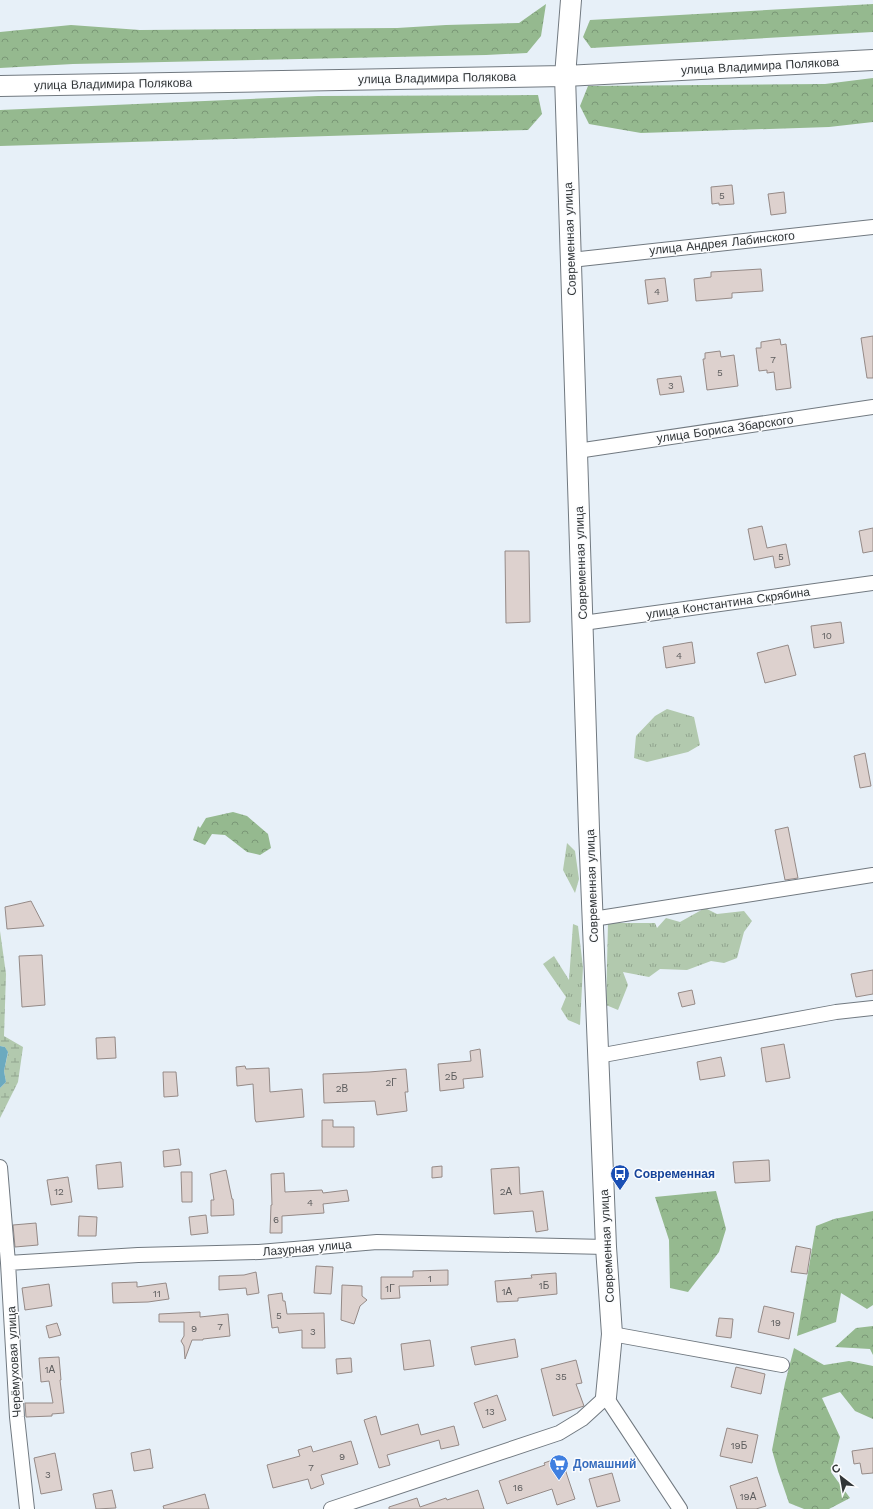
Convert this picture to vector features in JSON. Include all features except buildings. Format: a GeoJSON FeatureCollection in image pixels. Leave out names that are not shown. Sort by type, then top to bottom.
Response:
{"type":"FeatureCollection","features":[{"type":"Feature","properties":{"kind":"street","name":"Современная улица"},"geometry":{"type":"LineString","coordinates":[[570,0],[565,76],[598,1056],[606,1247],[612,1334],[606,1397]]}},
{"type":"Feature","properties":{"kind":"street","name":"улица Владимира Полякова"},"geometry":{"type":"LineString","coordinates":[[0,86],[565,76],[873,60]]}},
{"type":"Feature","properties":{"kind":"street","name":"улица Андрея Лабинского"},"geometry":{"type":"LineString","coordinates":[[571,260],[873,226]]}},
{"type":"Feature","properties":{"kind":"street","name":"улица Бориса Збарского"},"geometry":{"type":"LineString","coordinates":[[577,451],[873,407]]}},
{"type":"Feature","properties":{"kind":"street","name":"улица Константина Скрябина"},"geometry":{"type":"LineString","coordinates":[[583,623],[873,583]]}},
{"type":"Feature","properties":{"kind":"street"},"geometry":{"type":"LineString","coordinates":[[593,919],[873,875]]}},
{"type":"Feature","properties":{"kind":"street"},"geometry":{"type":"LineString","coordinates":[[598,1056],[836,1012],[873,1008]]}},
{"type":"Feature","properties":{"kind":"street","name":"Черёмуховая улица"},"geometry":{"type":"LineString","coordinates":[[0,1167],[8,1263],[17,1417],[27,1509]]}},
{"type":"Feature","properties":{"kind":"street","name":"Лазурная улица"},"geometry":{"type":"LineString","coordinates":[[8,1263],[138,1255],[259,1252],[377,1242],[606,1247]]}},
{"type":"Feature","properties":{"kind":"street"},"geometry":{"type":"LineString","coordinates":[[612,1334],[782,1365]]}},
{"type":"Feature","properties":{"kind":"street"},"geometry":{"type":"LineString","coordinates":[[331,1509],[559,1433],[582,1419],[606,1397],[680,1509]]}},
{"type":"Feature","properties":{"kind":"green space"},"geometry":{"type":"Polygon","coordinates":[[[546,4],[541,36],[527,53],[73,64],[0,68],[0,32],[71,25],[140,30],[397,28],[519,23],[546,4]]]}},
{"type":"Feature","properties":{"kind":"green space"},"geometry":{"type":"Polygon","coordinates":[[[873,4],[873,32],[591,48],[583,37],[590,20],[873,4]]]}},
{"type":"Feature","properties":{"kind":"green space"},"geometry":{"type":"Polygon","coordinates":[[[873,78],[873,122],[829,127],[641,133],[589,124],[580,106],[588,86],[825,84],[873,78]]]}},
{"type":"Feature","properties":{"kind":"green space"},"geometry":{"type":"Polygon","coordinates":[[[538,95],[542,114],[528,130],[0,146],[0,110],[318,96],[538,95]]]}},
{"type":"Feature","properties":{"kind":"green space"},"geometry":{"type":"Polygon","coordinates":[[[667,709],[694,717],[700,745],[688,752],[647,762],[634,758],[636,736],[655,716],[667,709]]]}},
{"type":"Feature","properties":{"kind":"green space"},"geometry":{"type":"Polygon","coordinates":[[[233,812],[247,816],[268,834],[271,848],[260,855],[247,852],[225,835],[212,834],[205,845],[193,840],[198,826],[200,828],[206,818],[233,812]]]}},
{"type":"Feature","properties":{"kind":"green space"},"geometry":{"type":"Polygon","coordinates":[[[567,843],[575,851],[579,879],[575,893],[563,870],[567,843]]]}},
{"type":"Feature","properties":{"kind":"green space"},"geometry":{"type":"Polygon","coordinates":[[[705,908],[717,914],[744,911],[752,921],[744,932],[737,958],[724,963],[711,961],[687,970],[660,969],[649,977],[623,972],[628,985],[618,1010],[606,1005],[608,923],[655,923],[657,928],[666,918],[680,922],[705,908]]]}},
{"type":"Feature","properties":{"kind":"green space"},"geometry":{"type":"Polygon","coordinates":[[[573,924],[578,926],[583,967],[580,1025],[568,1020],[561,1009],[566,997],[543,964],[554,956],[569,980],[573,924]]]}},
{"type":"Feature","properties":{"kind":"green space"},"geometry":{"type":"Polygon","coordinates":[[[0,931],[6,974],[4,1036],[23,1047],[18,1082],[0,1118],[0,1088],[6,1082],[4,1071],[8,1053],[5,1047],[0,1046],[0,931]]]}},
{"type":"Feature","properties":{"kind":"green space"},"geometry":{"type":"Polygon","coordinates":[[[716,1191],[726,1229],[719,1252],[688,1292],[670,1288],[669,1240],[655,1197],[716,1191]]]}},
{"type":"Feature","properties":{"kind":"green space"},"geometry":{"type":"Polygon","coordinates":[[[873,1211],[873,1305],[867,1309],[841,1293],[836,1322],[797,1336],[816,1226],[834,1219],[873,1211]]]}},
{"type":"Feature","properties":{"kind":"green space"},"geometry":{"type":"Polygon","coordinates":[[[873,1326],[873,1355],[870,1349],[835,1347],[856,1328],[873,1326]]]}},
{"type":"Feature","properties":{"kind":"green space"},"geometry":{"type":"Polygon","coordinates":[[[794,1348],[824,1365],[849,1361],[873,1366],[873,1419],[855,1411],[840,1392],[822,1398],[840,1437],[831,1472],[850,1498],[829,1509],[804,1509],[789,1503],[772,1450],[785,1383],[794,1348]]]}},
{"type":"Feature","properties":{"kind":"water"},"geometry":{"type":"Polygon","coordinates":[[[0,1046],[5,1047],[8,1052],[4,1071],[6,1082],[0,1088],[0,1046]]]}},
{"type":"Feature","properties":{"kind":"place","name":"Современная"},"geometry":{"type":"Point","coordinates":[620,1191]}},
{"type":"Feature","properties":{"kind":"place","name":"Домашний"},"geometry":{"type":"Point","coordinates":[559,1481]}}]}
